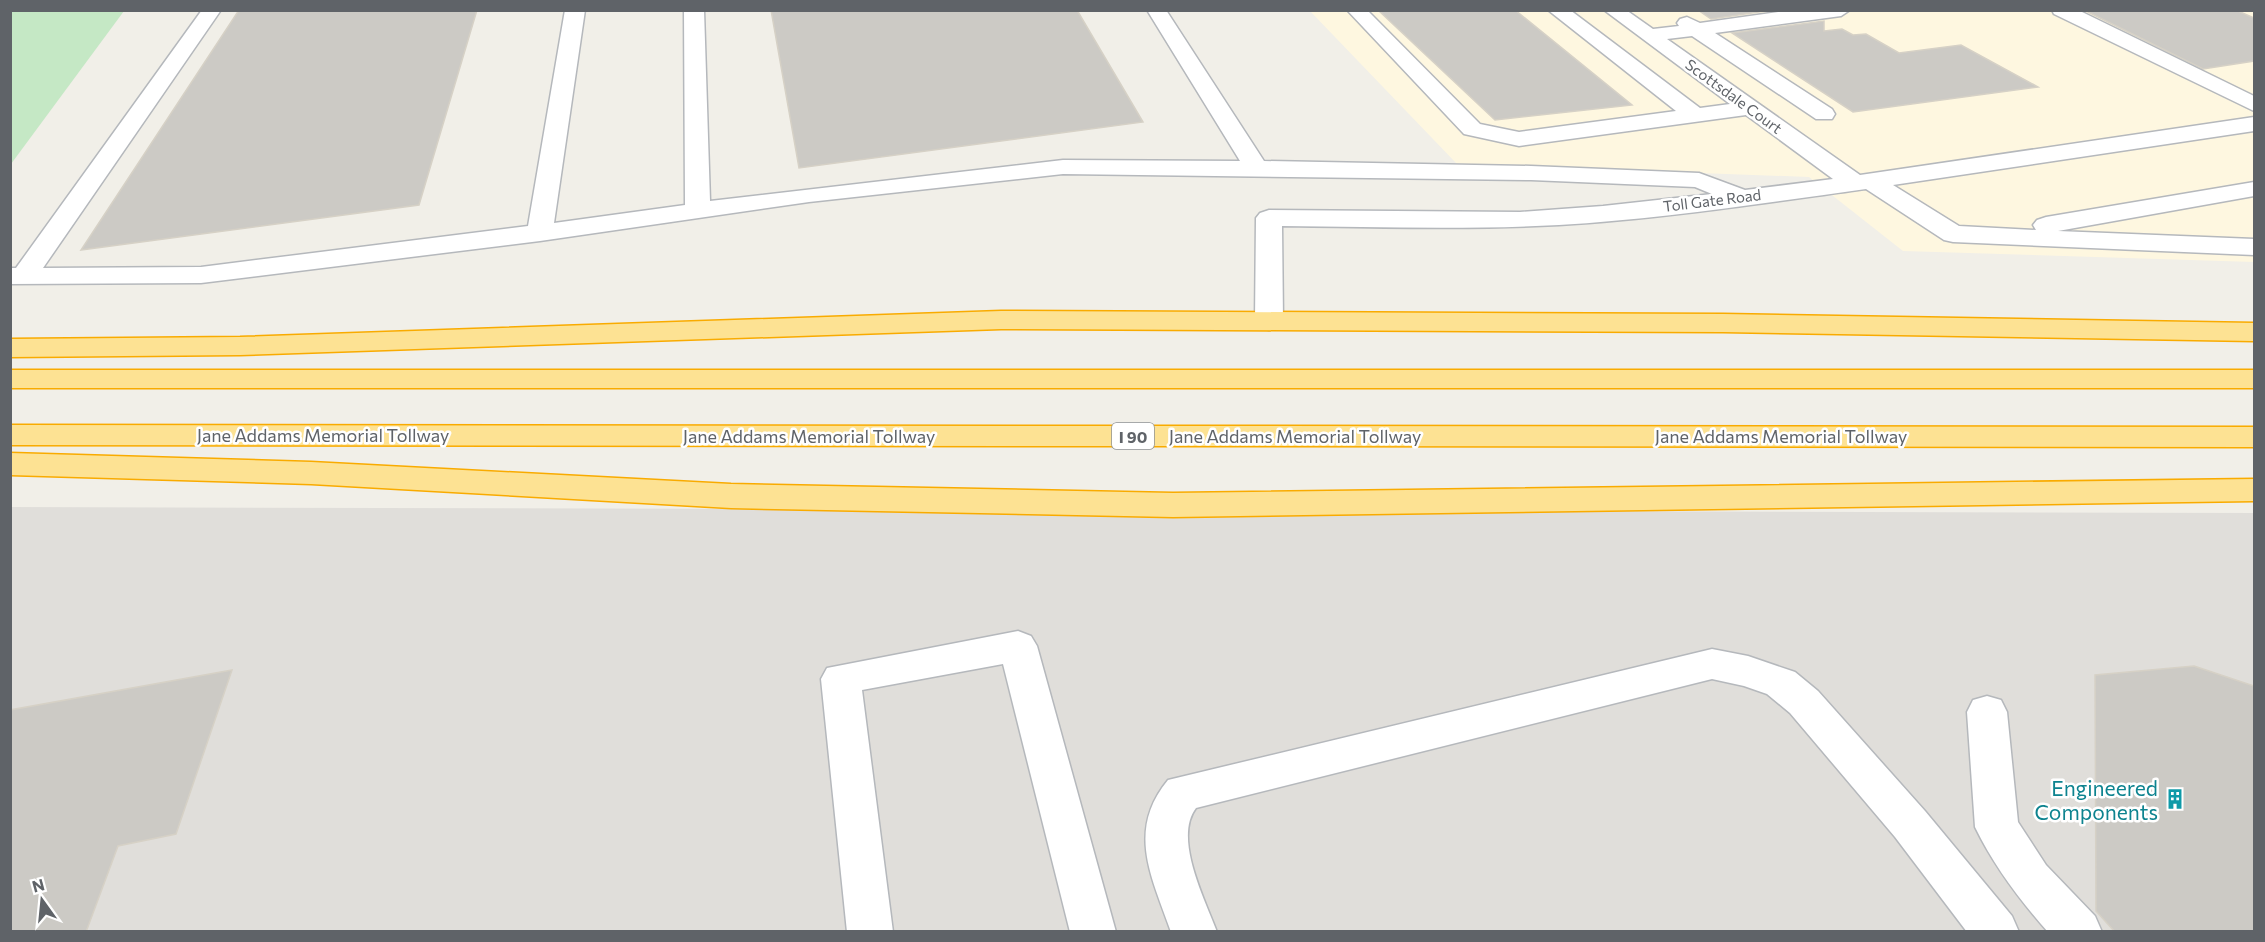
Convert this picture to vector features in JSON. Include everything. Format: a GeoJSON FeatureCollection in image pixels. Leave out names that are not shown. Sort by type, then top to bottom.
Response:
{"type":"FeatureCollection","features":[{"type":"Feature","properties":{"kind":"highway"},"geometry":{"type":"LineString","coordinates":[[10,348],[240,346],[1001,320],[1723,323],[2254,332]]}},
{"type":"Feature","properties":{"kind":"highway"},"geometry":{"type":"LineString","coordinates":[[10,379],[2254,379]]}},
{"type":"Feature","properties":{"kind":"highway","name":"Jane Addams Memorial Tollway"},"geometry":{"type":"LineString","coordinates":[[10,435],[2254,437]]}},
{"type":"Feature","properties":{"kind":"highway"},"geometry":{"type":"LineString","coordinates":[[10,464],[311,473],[731,496],[1173,505],[2254,490]]}},
{"type":"Feature","properties":{"kind":"street"},"geometry":{"type":"LineString","coordinates":[[17,276],[212,10]]}},
{"type":"Feature","properties":{"kind":"street"},"geometry":{"type":"LineString","coordinates":[[540,233],[575,10]]}},
{"type":"Feature","properties":{"kind":"street"},"geometry":{"type":"LineString","coordinates":[[694,10],[698,210]]}},
{"type":"Feature","properties":{"kind":"street"},"geometry":{"type":"LineString","coordinates":[[1156,10],[1257,168]]}},
{"type":"Feature","properties":{"kind":"street"},"geometry":{"type":"LineString","coordinates":[[1356,10],[1472,129],[1519,139],[1750,108]]}},
{"type":"Feature","properties":{"kind":"street"},"geometry":{"type":"LineString","coordinates":[[1557,10],[1695,116]]}},
{"type":"Feature","properties":{"kind":"street","name":"Scottsdale Court"},"geometry":{"type":"LineString","coordinates":[[1613,10],[1750,108],[1861,181],[1953,234],[1986,235]]}},
{"type":"Feature","properties":{"kind":"street"},"geometry":{"type":"LineString","coordinates":[[1668,10],[1824,114]]}},
{"type":"Feature","properties":{"kind":"street"},"geometry":{"type":"LineString","coordinates":[[1649,36],[1841,10]]}},
{"type":"Feature","properties":{"kind":"street"},"geometry":{"type":"LineString","coordinates":[[2061,10],[2254,104]]}},
{"type":"Feature","properties":{"kind":"street","name":"Toll Gate Road"},"geometry":{"type":"LineString","coordinates":[[1269,321],[1269,218],[1483,220],[1601,214],[1861,181],[2254,124]]}},
{"type":"Feature","properties":{"kind":"street"},"geometry":{"type":"LineString","coordinates":[[17,276],[201,275],[1007,171],[1123,166],[1699,180],[1740,197]]}},
{"type":"Feature","properties":{"kind":"street"},"geometry":{"type":"LineString","coordinates":[[1986,235],[2254,189]]}},
{"type":"Feature","properties":{"kind":"street"},"geometry":{"type":"LineString","coordinates":[[1986,235],[2254,248]]}},
{"type":"Feature","properties":{"kind":"street"},"geometry":{"type":"LineString","coordinates":[[870,932],[841,679],[1018,646],[1093,932]]}},
{"type":"Feature","properties":{"kind":"street"},"geometry":{"type":"LineString","coordinates":[[1194,932],[1166,845],[1165,821],[1173,802],[1183,793],[1712,664],[1748,671],[1781,683],[1804,702],[1911,824],[1995,932]]}},
{"type":"Feature","properties":{"kind":"street"},"geometry":{"type":"LineString","coordinates":[[1987,712],[1997,827],[2030,879],[2079,932]]}},
{"type":"Feature","properties":{"kind":"shaded area"},"geometry":{"type":"Polygon","coordinates":[[[1310,11],[2254,11],[2254,262],[1903,251],[1809,177],[1457,164],[1310,11]]]}},
{"type":"Feature","properties":{"kind":"shaded area"},"geometry":{"type":"Polygon","coordinates":[[[11,507],[2254,513],[2254,931],[11,932],[11,507]]]}},
{"type":"Feature","properties":{"kind":"green space"},"geometry":{"type":"Polygon","coordinates":[[[10,11],[124,11],[11,164],[10,11]]]}},
{"type":"Feature","properties":{"kind":"building"},"geometry":{"type":"Polygon","coordinates":[[[239,10],[477,10],[419,205],[81,250],[239,10]]]}},
{"type":"Feature","properties":{"kind":"building"},"geometry":{"type":"Polygon","coordinates":[[[771,10],[1077,10],[1143,122],[799,168],[771,10]]]}},
{"type":"Feature","properties":{"kind":"building"},"geometry":{"type":"Polygon","coordinates":[[[1378,10],[1515,10],[1632,105],[1495,120],[1378,10]]]}},
{"type":"Feature","properties":{"kind":"building"},"geometry":{"type":"Polygon","coordinates":[[[1698,10],[1772,10],[1711,19],[1698,10]]]}},
{"type":"Feature","properties":{"kind":"building"},"geometry":{"type":"Polygon","coordinates":[[[2084,10],[2236,10],[2254,18],[2254,61],[2203,69],[2084,10]]]}},
{"type":"Feature","properties":{"kind":"building"},"geometry":{"type":"Polygon","coordinates":[[[1824,21],[1824,31],[1842,29],[1853,35],[1866,34],[1899,53],[1961,45],[2038,87],[1853,112],[1732,33],[1824,21]]]}},
{"type":"Feature","properties":{"kind":"building","name":"Engineered Components"},"geometry":{"type":"Polygon","coordinates":[[[2194,666],[2254,686],[2254,932],[2115,932],[2096,911],[2095,675],[2194,666]]]}},
{"type":"Feature","properties":{"kind":"building"},"geometry":{"type":"Polygon","coordinates":[[[232,670],[176,834],[118,846],[86,932],[10,932],[10,710],[232,670]]]}},
{"type":"Feature","properties":{"kind":"place","name":"Engineered Components"},"geometry":{"type":"Point","coordinates":[2175,799]}}]}
